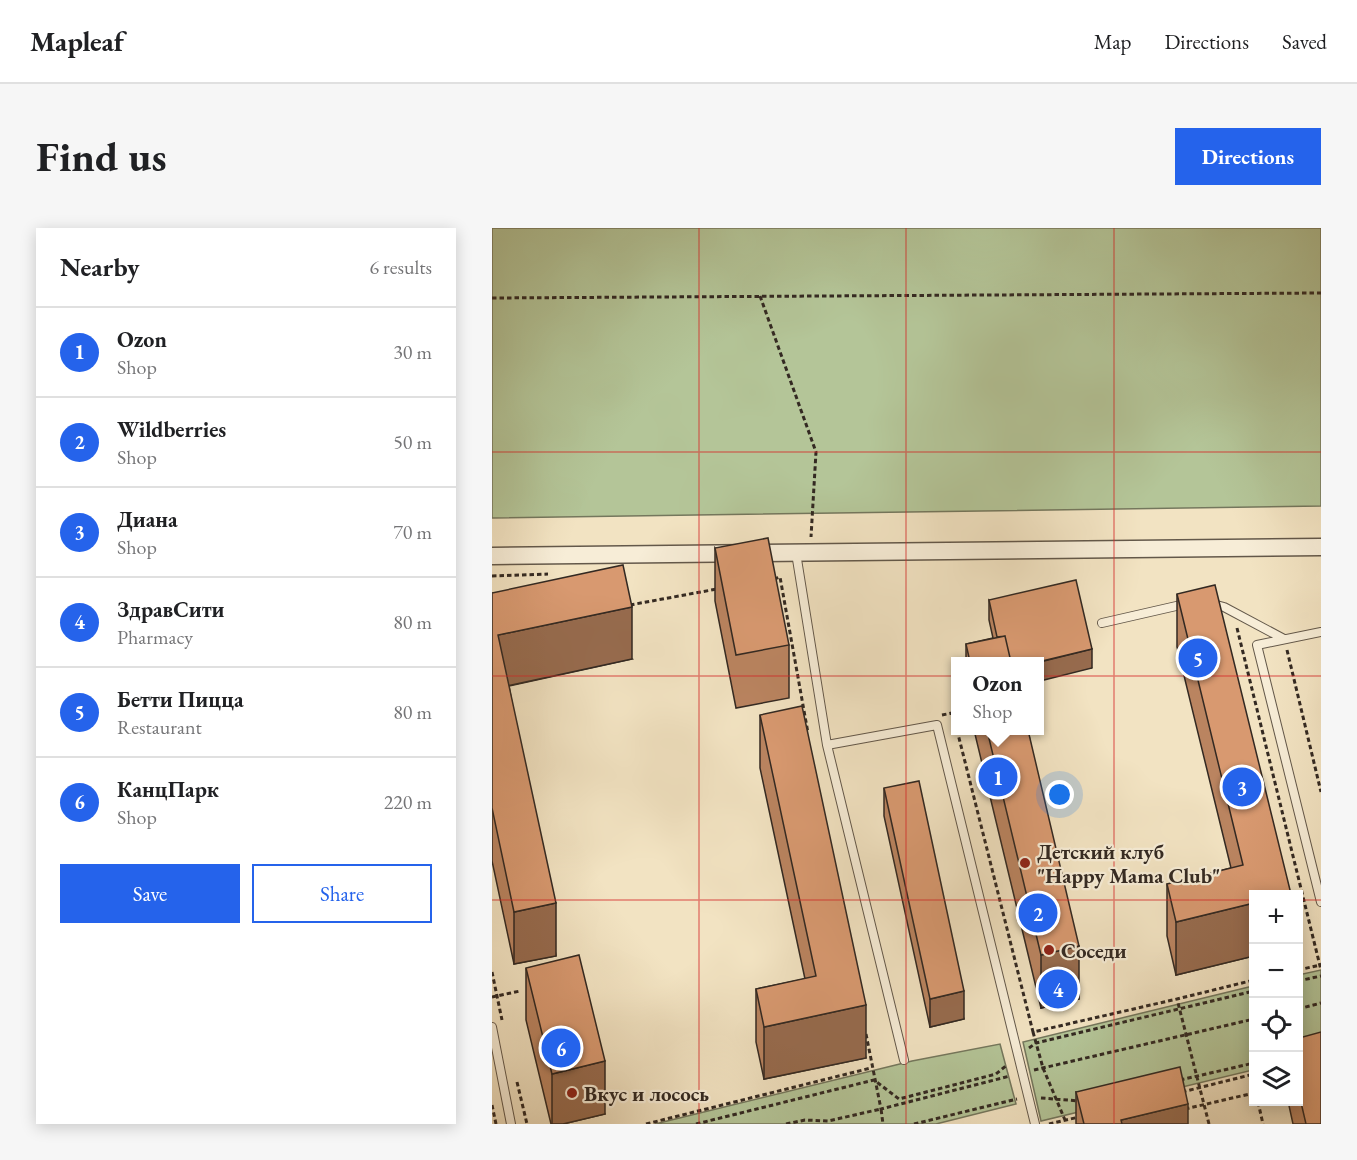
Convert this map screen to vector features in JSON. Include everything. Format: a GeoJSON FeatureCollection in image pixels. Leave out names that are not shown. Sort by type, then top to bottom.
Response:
{"type":"FeatureCollection","features":[{"type":"Feature","properties":{"kind":"street"},"geometry":{"type":"LineString","coordinates":[[492,556],[803,548],[1321,547]]}},
{"type":"Feature","properties":{"kind":"lane"},"geometry":{"type":"LineString","coordinates":[[803,548],[827,745],[904,1060]]}},
{"type":"Feature","properties":{"kind":"lane"},"geometry":{"type":"LineString","coordinates":[[1201,601],[1233,612],[1284,639]]}},
{"type":"Feature","properties":{"kind":"lane"},"geometry":{"type":"LineString","coordinates":[[1102,623],[1190,603]]}},
{"type":"Feature","properties":{"kind":"lane"},"geometry":{"type":"LineString","coordinates":[[1321,632],[1257,645],[1321,902]]}},
{"type":"Feature","properties":{"kind":"lane"},"geometry":{"type":"LineString","coordinates":[[827,745],[937,725],[1026,1097],[1035,1124]]}},
{"type":"Feature","properties":{"kind":"lane"},"geometry":{"type":"LineString","coordinates":[[492,1028],[512,1124]]}},
{"type":"Feature","properties":{"kind":"path"},"geometry":{"type":"LineString","coordinates":[[492,298],[1321,293]]}},
{"type":"Feature","properties":{"kind":"path"},"geometry":{"type":"LineString","coordinates":[[760,297],[816,452],[803,548]]}},
{"type":"Feature","properties":{"kind":"path"},"geometry":{"type":"LineString","coordinates":[[769,580],[780,578],[809,742]]}},
{"type":"Feature","properties":{"kind":"path"},"geometry":{"type":"LineString","coordinates":[[619,607],[723,588]]}},
{"type":"Feature","properties":{"kind":"path"},"geometry":{"type":"LineString","coordinates":[[1233,612],[1321,970]]}},
{"type":"Feature","properties":{"kind":"path"},"geometry":{"type":"LineString","coordinates":[[1284,639],[1321,792]]}},
{"type":"Feature","properties":{"kind":"path"},"geometry":{"type":"LineString","coordinates":[[942,716],[951,713]]}},
{"type":"Feature","properties":{"kind":"path"},"geometry":{"type":"LineString","coordinates":[[958,735],[1036,1043],[1043,1068],[1065,1120]]}},
{"type":"Feature","properties":{"kind":"path"},"geometry":{"type":"LineString","coordinates":[[1303,969],[1320,964]]}},
{"type":"Feature","properties":{"kind":"path"},"geometry":{"type":"LineString","coordinates":[[1303,980],[1321,976]]}},
{"type":"Feature","properties":{"kind":"path"},"geometry":{"type":"LineString","coordinates":[[1033,1032],[1249,981]]}},
{"type":"Feature","properties":{"kind":"path"},"geometry":{"type":"LineString","coordinates":[[492,997],[520,991]]}},
{"type":"Feature","properties":{"kind":"path"},"geometry":{"type":"LineString","coordinates":[[874,1080],[899,1099],[996,1074],[1036,1043],[1249,992]]}},
{"type":"Feature","properties":{"kind":"path"},"geometry":{"type":"LineString","coordinates":[[1177,999],[1209,1124]]}},
{"type":"Feature","properties":{"kind":"path"},"geometry":{"type":"LineString","coordinates":[[1303,1007],[1321,1003]]}},
{"type":"Feature","properties":{"kind":"path"},"geometry":{"type":"LineString","coordinates":[[786,1124],[828,1121],[1249,1020]]}},
{"type":"Feature","properties":{"kind":"path"},"geometry":{"type":"LineString","coordinates":[[865,1033],[883,1124]]}},
{"type":"Feature","properties":{"kind":"path"},"geometry":{"type":"LineString","coordinates":[[1174,1082],[1249,1064]]}},
{"type":"Feature","properties":{"kind":"path"},"geometry":{"type":"LineString","coordinates":[[646,1124],[872,1068]]}},
{"type":"Feature","properties":{"kind":"path"},"geometry":{"type":"LineString","coordinates":[[1178,1093],[1249,1076]]}},
{"type":"Feature","properties":{"kind":"path"},"geometry":{"type":"LineString","coordinates":[[696,1124],[874,1080]]}},
{"type":"Feature","properties":{"kind":"path"},"geometry":{"type":"LineString","coordinates":[[1182,1110],[1249,1094]]}},
{"type":"Feature","properties":{"kind":"path"},"geometry":{"type":"LineString","coordinates":[[914,1124],[1026,1097],[1084,1101]]}},
{"type":"Feature","properties":{"kind":"path"},"geometry":{"type":"LineString","coordinates":[[492,1105],[496,1124]]}},
{"type":"Feature","properties":{"kind":"path"},"geometry":{"type":"LineString","coordinates":[[1259,1106],[1263,1124]]}},
{"type":"Feature","properties":{"kind":"path"},"geometry":{"type":"LineString","coordinates":[[1049,1124],[1088,1114]]}},
{"type":"Feature","properties":{"kind":"green space"},"geometry":{"type":"Polygon","coordinates":[[[492,228],[1321,228],[1321,506],[492,518],[492,228]]]}},
{"type":"Feature","properties":{"kind":"green space"},"geometry":{"type":"Polygon","coordinates":[[[1321,970],[1321,1054],[1303,1059],[1303,998],[1303,974],[1321,970]]]}},
{"type":"Feature","properties":{"kind":"green space"},"geometry":{"type":"Polygon","coordinates":[[[1249,987],[1249,1071],[1041,1121],[1023,1042],[1249,987]]]}},
{"type":"Feature","properties":{"kind":"green space"},"geometry":{"type":"Polygon","coordinates":[[[1000,1044],[1016,1104],[936,1124],[655,1124],[912,1061],[1000,1044]]]}},
{"type":"Feature","properties":{"kind":"building"},"geometry":{"type":"Polygon","coordinates":[[[768,538],[789,645],[736,655],[715,548],[768,538]]]}},
{"type":"Feature","properties":{"kind":"building"},"geometry":{"type":"Polygon","coordinates":[[[623,565],[632,607],[498,635],[556,903],[514,912],[492,808],[492,593],[623,565]]]}},
{"type":"Feature","properties":{"kind":"building"},"geometry":{"type":"Polygon","coordinates":[[[1076,580],[1092,649],[1044,661],[1044,657],[1010,657],[1005,636],[997,637],[989,600],[1076,580]]]}},
{"type":"Feature","properties":{"kind":"building"},"geometry":{"type":"Polygon","coordinates":[[[1215,585],[1290,890],[1249,890],[1249,904],[1176,922],[1167,884],[1243,865],[1177,594],[1215,585]]]}},
{"type":"Feature","properties":{"kind":"building"},"geometry":{"type":"Polygon","coordinates":[[[1005,636],[1010,657],[969,657],[966,644],[1005,636]]]}},
{"type":"Feature","properties":{"kind":"building"},"geometry":{"type":"Polygon","coordinates":[[[802,706],[866,1005],[764,1027],[756,989],[816,976],[760,715],[802,706]]]}},
{"type":"Feature","properties":{"kind":"building"},"geometry":{"type":"Polygon","coordinates":[[[988,735],[1029,735],[1079,946],[1041,955],[988,735]]]}},
{"type":"Feature","properties":{"kind":"building"},"geometry":{"type":"Polygon","coordinates":[[[919,781],[964,991],[930,999],[884,788],[919,781]]]}},
{"type":"Feature","properties":{"kind":"building"},"geometry":{"type":"Polygon","coordinates":[[[579,955],[605,1061],[552,1074],[526,968],[579,955]]]}},
{"type":"Feature","properties":{"kind":"building"},"geometry":{"type":"Polygon","coordinates":[[[1321,1032],[1321,1124],[1306,1124],[1302,1106],[1303,1037],[1321,1032]]]}},
{"type":"Feature","properties":{"kind":"building"},"geometry":{"type":"Polygon","coordinates":[[[1180,1067],[1188,1104],[1121,1120],[1122,1124],[1084,1124],[1076,1092],[1180,1067]]]}},
{"type":"Feature","properties":{"kind":"place","name":"Бетти Пицца"},"geometry":{"type":"Point","coordinates":[1198,658]}},
{"type":"Feature","properties":{"kind":"place","name":"Ozon"},"geometry":{"type":"Point","coordinates":[998,777]}},
{"type":"Feature","properties":{"kind":"place","name":"Диана"},"geometry":{"type":"Point","coordinates":[1242,787]}},
{"type":"Feature","properties":{"kind":"place","name":"Детский клуб \"Happy Mama Club\""},"geometry":{"type":"Point","coordinates":[1025,863]}},
{"type":"Feature","properties":{"kind":"place","name":"Wildberries"},"geometry":{"type":"Point","coordinates":[1038,913]}},
{"type":"Feature","properties":{"kind":"place","name":"Соседи"},"geometry":{"type":"Point","coordinates":[1049,950]}},
{"type":"Feature","properties":{"kind":"place","name":"ЗдравСити"},"geometry":{"type":"Point","coordinates":[1058,989]}},
{"type":"Feature","properties":{"kind":"place","name":"КанцПарк"},"geometry":{"type":"Point","coordinates":[561,1048]}},
{"type":"Feature","properties":{"kind":"place","name":"Вкус и лосось"},"geometry":{"type":"Point","coordinates":[572,1093]}}]}
